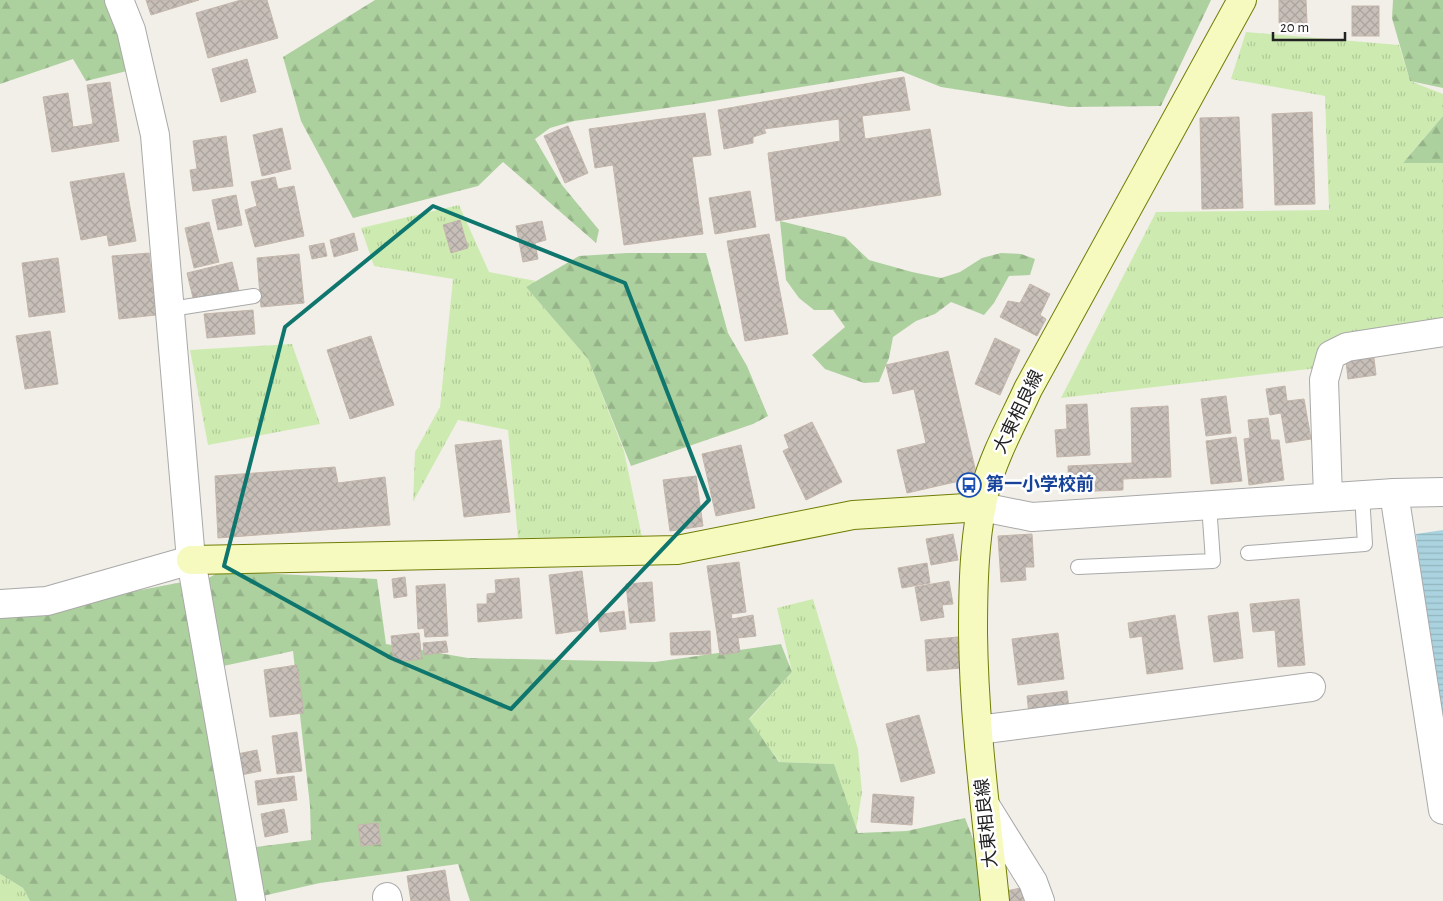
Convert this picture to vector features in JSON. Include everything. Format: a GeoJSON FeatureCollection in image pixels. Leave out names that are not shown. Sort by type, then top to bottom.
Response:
{"type":"FeatureCollection","features":[{"type":"Feature","properties":{"kind":"main road","name":"大東相良線"},"geometry":{"type":"LineString","coordinates":[[995,901],[978,730],[974,661],[973,578],[986,489],[999,450],[1028,389],[1242,0]]}},
{"type":"Feature","properties":{"kind":"main road"},"geometry":{"type":"LineString","coordinates":[[191,560],[678,550],[853,516],[982,507]]}},
{"type":"Feature","properties":{"kind":"street"},"geometry":{"type":"LineString","coordinates":[[119,0],[131,30],[155,135],[191,560],[251,901]]}},
{"type":"Feature","properties":{"kind":"street"},"geometry":{"type":"LineString","coordinates":[[1328,498],[1324,380],[1331,355],[1347,347],[1443,332]]}},
{"type":"Feature","properties":{"kind":"street"},"geometry":{"type":"LineString","coordinates":[[982,507],[1032,517],[1394,493],[1443,492]]}},
{"type":"Feature","properties":{"kind":"street"},"geometry":{"type":"LineString","coordinates":[[1394,493],[1443,810]]}},
{"type":"Feature","properties":{"kind":"street"},"geometry":{"type":"LineString","coordinates":[[0,604],[47,601],[191,560]]}},
{"type":"Feature","properties":{"kind":"street"},"geometry":{"type":"LineString","coordinates":[[978,730],[1311,687]]}},
{"type":"Feature","properties":{"kind":"street"},"geometry":{"type":"LineString","coordinates":[[985,806],[1033,882],[1040,901]]}},
{"type":"Feature","properties":{"kind":"lane"},"geometry":{"type":"LineString","coordinates":[[171,310],[254,296]]}},
{"type":"Feature","properties":{"kind":"lane"},"geometry":{"type":"LineString","coordinates":[[1248,553],[1365,544],[1362,495]]}},
{"type":"Feature","properties":{"kind":"lane"},"geometry":{"type":"LineString","coordinates":[[1078,567],[1213,561],[1209,505]]}},
{"type":"Feature","properties":{"kind":"highlighted area"},"geometry":{"type":"Polygon","coordinates":[[[433,206],[625,283],[709,500],[511,709],[391,658],[224,566],[285,327],[433,206]]]}},
{"type":"Feature","properties":{"kind":"green space"},"geometry":{"type":"Polygon","coordinates":[[[0,0],[110,0],[127,71],[86,81],[73,59],[0,84],[0,0]]]}},
{"type":"Feature","properties":{"kind":"green space"},"geometry":{"type":"Polygon","coordinates":[[[375,0],[1211,0],[1161,106],[1069,107],[941,87],[901,71],[574,121],[550,128],[535,139],[562,185],[599,230],[596,243],[503,162],[478,186],[353,218],[301,121],[283,57],[375,0]]]}},
{"type":"Feature","properties":{"kind":"green space"},"geometry":{"type":"Polygon","coordinates":[[[1393,0],[1443,0],[1443,88],[1410,81],[1392,18],[1393,0]]]}},
{"type":"Feature","properties":{"kind":"green space"},"geometry":{"type":"Polygon","coordinates":[[[1246,32],[1399,45],[1410,81],[1443,94],[1443,116],[1403,163],[1443,162],[1443,328],[1318,368],[1061,398],[1156,212],[1329,210],[1325,96],[1231,79],[1246,32]]]}},
{"type":"Feature","properties":{"kind":"green space"},"geometry":{"type":"Polygon","coordinates":[[[1443,116],[1443,163],[1403,163],[1443,116]]]}},
{"type":"Feature","properties":{"kind":"green space"},"geometry":{"type":"Polygon","coordinates":[[[459,205],[489,272],[536,281],[526,287],[588,359],[624,451],[642,537],[518,538],[508,430],[458,420],[413,502],[415,452],[440,407],[453,279],[374,266],[361,228],[459,205]]]}},
{"type":"Feature","properties":{"kind":"green space"},"geometry":{"type":"Polygon","coordinates":[[[780,221],[845,237],[869,260],[941,278],[960,272],[982,258],[1001,253],[1021,254],[1035,259],[1030,275],[1009,276],[994,303],[984,315],[951,302],[935,314],[916,321],[893,337],[889,358],[879,382],[864,383],[825,369],[812,355],[845,327],[833,310],[814,310],[799,298],[786,280],[780,221]]]}},
{"type":"Feature","properties":{"kind":"green space"},"geometry":{"type":"Polygon","coordinates":[[[627,253],[706,253],[728,333],[747,366],[768,416],[753,424],[631,466],[588,359],[526,287],[579,256],[627,253]]]}},
{"type":"Feature","properties":{"kind":"green space"},"geometry":{"type":"Polygon","coordinates":[[[292,344],[320,424],[208,445],[190,350],[292,344]]]}},
{"type":"Feature","properties":{"kind":"green space"},"geometry":{"type":"Polygon","coordinates":[[[221,571],[377,579],[386,644],[468,658],[655,662],[781,644],[792,672],[749,719],[779,762],[834,764],[858,833],[907,831],[965,818],[986,873],[988,901],[470,901],[458,864],[320,883],[258,897],[247,848],[311,840],[310,806],[293,651],[214,668],[205,580],[221,571]]]}},
{"type":"Feature","properties":{"kind":"green space"},"geometry":{"type":"Polygon","coordinates":[[[193,580],[250,901],[30,901],[23,888],[0,874],[0,617],[193,580]]]}},
{"type":"Feature","properties":{"kind":"green space"},"geometry":{"type":"Polygon","coordinates":[[[813,599],[858,749],[862,792],[856,829],[834,764],[780,762],[748,721],[792,672],[777,608],[813,599]]]}},
{"type":"Feature","properties":{"kind":"green space"},"geometry":{"type":"Polygon","coordinates":[[[0,874],[23,888],[30,901],[0,901],[0,874]]]}},
{"type":"Feature","properties":{"kind":"water"},"geometry":{"type":"Polygon","coordinates":[[[1443,530],[1443,729],[1440,729],[1416,534],[1443,530]]]}},
{"type":"Feature","properties":{"kind":"building"},"geometry":{"type":"Polygon","coordinates":[[[146,0],[199,0],[151,15],[146,0]]]}},
{"type":"Feature","properties":{"kind":"building"},"geometry":{"type":"Polygon","coordinates":[[[241,0],[267,0],[278,38],[208,58],[196,13],[241,0]]]}},
{"type":"Feature","properties":{"kind":"building"},"geometry":{"type":"Polygon","coordinates":[[[1279,0],[1306,0],[1307,23],[1279,23],[1279,0]]]}},
{"type":"Feature","properties":{"kind":"building"},"geometry":{"type":"Polygon","coordinates":[[[1352,6],[1379,6],[1379,36],[1352,36],[1352,6]]]}},
{"type":"Feature","properties":{"kind":"building"},"geometry":{"type":"Polygon","coordinates":[[[247,59],[256,92],[221,102],[212,69],[247,59]]]}},
{"type":"Feature","properties":{"kind":"building"},"geometry":{"type":"Polygon","coordinates":[[[904,77],[910,110],[862,116],[865,139],[930,129],[941,195],[776,221],[768,153],[840,141],[839,119],[764,129],[766,133],[753,137],[753,143],[724,149],[718,110],[904,77]]]}},
{"type":"Feature","properties":{"kind":"building"},"geometry":{"type":"Polygon","coordinates":[[[110,82],[119,141],[52,152],[43,97],[68,93],[73,127],[93,124],[87,85],[110,82]]]}},
{"type":"Feature","properties":{"kind":"building"},"geometry":{"type":"Polygon","coordinates":[[[1312,112],[1315,204],[1275,205],[1272,114],[1312,112]]]}},
{"type":"Feature","properties":{"kind":"building"},"geometry":{"type":"Polygon","coordinates":[[[705,113],[711,155],[692,157],[703,234],[624,245],[613,165],[595,168],[589,129],[705,113]]]}},
{"type":"Feature","properties":{"kind":"building"},"geometry":{"type":"Polygon","coordinates":[[[1239,117],[1243,208],[1202,209],[1200,118],[1239,117]]]}},
{"type":"Feature","properties":{"kind":"building"},"geometry":{"type":"Polygon","coordinates":[[[568,126],[588,173],[565,183],[544,136],[568,126]]]}},
{"type":"Feature","properties":{"kind":"building"},"geometry":{"type":"Polygon","coordinates":[[[282,128],[291,169],[262,176],[253,135],[282,128]]]}},
{"type":"Feature","properties":{"kind":"building"},"geometry":{"type":"Polygon","coordinates":[[[226,136],[233,186],[193,191],[190,170],[197,169],[193,141],[226,136]]]}},
{"type":"Feature","properties":{"kind":"building"},"geometry":{"type":"Polygon","coordinates":[[[124,173],[136,241],[109,246],[107,235],[81,240],[70,182],[124,173]]]}},
{"type":"Feature","properties":{"kind":"building"},"geometry":{"type":"Polygon","coordinates":[[[275,177],[278,189],[294,186],[304,236],[255,247],[245,210],[257,206],[251,182],[275,177]]]}},
{"type":"Feature","properties":{"kind":"building"},"geometry":{"type":"Polygon","coordinates":[[[750,191],[756,227],[715,234],[709,198],[750,191]]]}},
{"type":"Feature","properties":{"kind":"building"},"geometry":{"type":"Polygon","coordinates":[[[236,195],[242,225],[218,230],[212,200],[236,195]]]}},
{"type":"Feature","properties":{"kind":"building"},"geometry":{"type":"Polygon","coordinates":[[[460,220],[468,248],[451,253],[443,225],[460,220]]]}},
{"type":"Feature","properties":{"kind":"building"},"geometry":{"type":"Polygon","coordinates":[[[542,221],[546,240],[535,243],[538,259],[523,262],[516,226],[542,221]]]}},
{"type":"Feature","properties":{"kind":"building"},"geometry":{"type":"Polygon","coordinates":[[[209,222],[219,262],[194,268],[185,228],[209,222]]]}},
{"type":"Feature","properties":{"kind":"building"},"geometry":{"type":"Polygon","coordinates":[[[354,233],[358,250],[334,257],[330,240],[354,233]]]}},
{"type":"Feature","properties":{"kind":"building"},"geometry":{"type":"Polygon","coordinates":[[[769,234],[788,334],[745,341],[727,241],[769,234]]]}},
{"type":"Feature","properties":{"kind":"building"},"geometry":{"type":"Polygon","coordinates":[[[324,243],[327,256],[312,259],[309,246],[324,243]]]}},
{"type":"Feature","properties":{"kind":"building"},"geometry":{"type":"Polygon","coordinates":[[[149,253],[156,315],[119,319],[112,256],[149,253]]]}},
{"type":"Feature","properties":{"kind":"building"},"geometry":{"type":"Polygon","coordinates":[[[299,254],[304,303],[261,307],[257,258],[299,254]]]}},
{"type":"Feature","properties":{"kind":"building"},"geometry":{"type":"Polygon","coordinates":[[[58,258],[65,312],[29,317],[22,263],[58,258]]]}},
{"type":"Feature","properties":{"kind":"building"},"geometry":{"type":"Polygon","coordinates":[[[232,262],[239,291],[194,302],[187,273],[232,262]]]}},
{"type":"Feature","properties":{"kind":"building"},"geometry":{"type":"Polygon","coordinates":[[[1030,284],[1050,294],[1040,315],[1046,319],[1037,336],[1000,317],[1008,301],[1020,303],[1030,284]]]}},
{"type":"Feature","properties":{"kind":"building"},"geometry":{"type":"Polygon","coordinates":[[[253,310],[255,334],[207,338],[204,314],[253,310]]]}},
{"type":"Feature","properties":{"kind":"building"},"geometry":{"type":"Polygon","coordinates":[[[50,331],[58,384],[25,389],[16,336],[50,331]]]}},
{"type":"Feature","properties":{"kind":"building"},"geometry":{"type":"Polygon","coordinates":[[[371,336],[394,405],[350,419],[327,350],[371,336]]]}},
{"type":"Feature","properties":{"kind":"building"},"geometry":{"type":"Polygon","coordinates":[[[995,338],[1020,350],[1000,395],[975,384],[995,338]]]}},
{"type":"Feature","properties":{"kind":"building"},"geometry":{"type":"Polygon","coordinates":[[[948,351],[977,477],[907,493],[897,450],[926,443],[914,389],[893,394],[886,365],[948,351]]]}},
{"type":"Feature","properties":{"kind":"building"},"geometry":{"type":"Polygon","coordinates":[[[1374,358],[1376,375],[1348,379],[1346,361],[1374,358]]]}},
{"type":"Feature","properties":{"kind":"building"},"geometry":{"type":"Polygon","coordinates":[[[1285,386],[1287,401],[1304,399],[1311,439],[1286,443],[1281,413],[1270,415],[1266,389],[1285,386]]]}},
{"type":"Feature","properties":{"kind":"building"},"geometry":{"type":"Polygon","coordinates":[[[1226,396],[1231,433],[1206,436],[1201,399],[1226,396]]]}},
{"type":"Feature","properties":{"kind":"building"},"geometry":{"type":"Polygon","coordinates":[[[1087,404],[1090,455],[1057,457],[1055,430],[1067,429],[1066,405],[1087,404]]]}},
{"type":"Feature","properties":{"kind":"building"},"geometry":{"type":"Polygon","coordinates":[[[1168,406],[1171,477],[1123,479],[1123,490],[1069,492],[1068,466],[1132,463],[1131,408],[1168,406]]]}},
{"type":"Feature","properties":{"kind":"building"},"geometry":{"type":"Polygon","coordinates":[[[1268,418],[1271,440],[1279,440],[1284,480],[1249,485],[1244,439],[1250,438],[1248,420],[1268,418]]]}},
{"type":"Feature","properties":{"kind":"building"},"geometry":{"type":"Polygon","coordinates":[[[812,422],[842,482],[806,500],[783,451],[789,448],[784,435],[812,422]]]}},
{"type":"Feature","properties":{"kind":"building"},"geometry":{"type":"Polygon","coordinates":[[[1236,437],[1242,481],[1211,484],[1206,441],[1236,437]]]}},
{"type":"Feature","properties":{"kind":"building"},"geometry":{"type":"Polygon","coordinates":[[[501,440],[510,512],[464,517],[455,445],[501,440]]]}},
{"type":"Feature","properties":{"kind":"building"},"geometry":{"type":"Polygon","coordinates":[[[741,445],[755,508],[716,516],[702,454],[741,445]]]}},
{"type":"Feature","properties":{"kind":"building"},"geometry":{"type":"Polygon","coordinates":[[[335,467],[338,483],[385,477],[390,525],[218,538],[215,476],[335,467]]]}},
{"type":"Feature","properties":{"kind":"building"},"geometry":{"type":"Polygon","coordinates":[[[696,476],[703,526],[670,531],[663,480],[696,476]]]}},
{"type":"Feature","properties":{"kind":"building"},"geometry":{"type":"Polygon","coordinates":[[[953,534],[958,560],[931,565],[926,539],[953,534]]]}},
{"type":"Feature","properties":{"kind":"building"},"geometry":{"type":"Polygon","coordinates":[[[1032,534],[1034,567],[1025,567],[1026,580],[1001,582],[998,536],[1032,534]]]}},
{"type":"Feature","properties":{"kind":"building"},"geometry":{"type":"Polygon","coordinates":[[[739,562],[746,612],[731,614],[732,619],[753,615],[756,636],[738,638],[740,652],[720,655],[707,566],[739,562]]]}},
{"type":"Feature","properties":{"kind":"building"},"geometry":{"type":"Polygon","coordinates":[[[927,563],[930,583],[902,588],[898,568],[927,563]]]}},
{"type":"Feature","properties":{"kind":"building"},"geometry":{"type":"Polygon","coordinates":[[[582,571],[589,629],[556,634],[549,575],[582,571]]]}},
{"type":"Feature","properties":{"kind":"building"},"geometry":{"type":"Polygon","coordinates":[[[405,577],[407,596],[394,598],[392,579],[405,577]]]}},
{"type":"Feature","properties":{"kind":"building"},"geometry":{"type":"Polygon","coordinates":[[[519,578],[522,618],[478,622],[477,604],[487,604],[487,594],[496,593],[495,580],[519,578]]]}},
{"type":"Feature","properties":{"kind":"building"},"geometry":{"type":"Polygon","coordinates":[[[949,581],[953,604],[942,605],[944,617],[921,621],[915,587],[949,581]]]}},
{"type":"Feature","properties":{"kind":"building"},"geometry":{"type":"Polygon","coordinates":[[[652,582],[655,621],[630,623],[626,584],[652,582]]]}},
{"type":"Feature","properties":{"kind":"building"},"geometry":{"type":"Polygon","coordinates":[[[445,584],[448,636],[425,637],[424,628],[418,629],[416,586],[445,584]]]}},
{"type":"Feature","properties":{"kind":"building"},"geometry":{"type":"Polygon","coordinates":[[[1299,599],[1305,665],[1278,667],[1275,630],[1253,632],[1250,604],[1299,599]]]}},
{"type":"Feature","properties":{"kind":"building"},"geometry":{"type":"Polygon","coordinates":[[[624,611],[626,629],[600,632],[597,615],[624,611]]]}},
{"type":"Feature","properties":{"kind":"building"},"geometry":{"type":"Polygon","coordinates":[[[1238,612],[1243,658],[1214,662],[1208,616],[1238,612]]]}},
{"type":"Feature","properties":{"kind":"building"},"geometry":{"type":"Polygon","coordinates":[[[1175,615],[1183,669],[1147,674],[1142,636],[1130,638],[1128,623],[1175,615]]]}},
{"type":"Feature","properties":{"kind":"building"},"geometry":{"type":"Polygon","coordinates":[[[710,631],[711,654],[671,655],[670,633],[710,631]]]}},
{"type":"Feature","properties":{"kind":"building"},"geometry":{"type":"Polygon","coordinates":[[[419,633],[422,659],[394,662],[391,636],[419,633]]]}},
{"type":"Feature","properties":{"kind":"building"},"geometry":{"type":"Polygon","coordinates":[[[1058,633],[1064,679],[1018,685],[1012,639],[1058,633]]]}},
{"type":"Feature","properties":{"kind":"building"},"geometry":{"type":"Polygon","coordinates":[[[958,637],[961,668],[927,671],[925,640],[958,637]]]}},
{"type":"Feature","properties":{"kind":"building"},"geometry":{"type":"Polygon","coordinates":[[[446,641],[448,652],[424,655],[423,643],[446,641]]]}},
{"type":"Feature","properties":{"kind":"building"},"geometry":{"type":"Polygon","coordinates":[[[297,665],[304,713],[270,717],[264,670],[297,665]]]}},
{"type":"Feature","properties":{"kind":"building"},"geometry":{"type":"Polygon","coordinates":[[[1067,691],[1069,708],[1029,714],[1027,696],[1067,691]]]}},
{"type":"Feature","properties":{"kind":"building"},"geometry":{"type":"Polygon","coordinates":[[[919,715],[935,773],[901,782],[886,724],[919,715]]]}},
{"type":"Feature","properties":{"kind":"building"},"geometry":{"type":"Polygon","coordinates":[[[297,732],[302,771],[277,774],[272,736],[297,732]]]}},
{"type":"Feature","properties":{"kind":"building"},"geometry":{"type":"Polygon","coordinates":[[[257,750],[261,771],[241,775],[237,754],[257,750]]]}},
{"type":"Feature","properties":{"kind":"building"},"geometry":{"type":"Polygon","coordinates":[[[294,776],[297,800],[258,805],[255,781],[294,776]]]}},
{"type":"Feature","properties":{"kind":"building"},"geometry":{"type":"Polygon","coordinates":[[[873,794],[914,797],[912,825],[871,822],[873,794]]]}},
{"type":"Feature","properties":{"kind":"building"},"geometry":{"type":"Polygon","coordinates":[[[284,809],[288,832],[265,837],[261,814],[284,809]]]}},
{"type":"Feature","properties":{"kind":"building"},"geometry":{"type":"Polygon","coordinates":[[[378,823],[381,844],[361,846],[358,825],[378,823]]]}},
{"type":"Feature","properties":{"kind":"building"},"geometry":{"type":"Polygon","coordinates":[[[445,870],[450,901],[411,901],[407,876],[445,870]]]}},
{"type":"Feature","properties":{"kind":"building"},"geometry":{"type":"Polygon","coordinates":[[[1026,887],[1029,901],[1008,901],[1006,891],[1026,887]]]}},
{"type":"Feature","properties":{"kind":"place","name":"第一小学校前"},"geometry":{"type":"Point","coordinates":[969,485]}}]}
